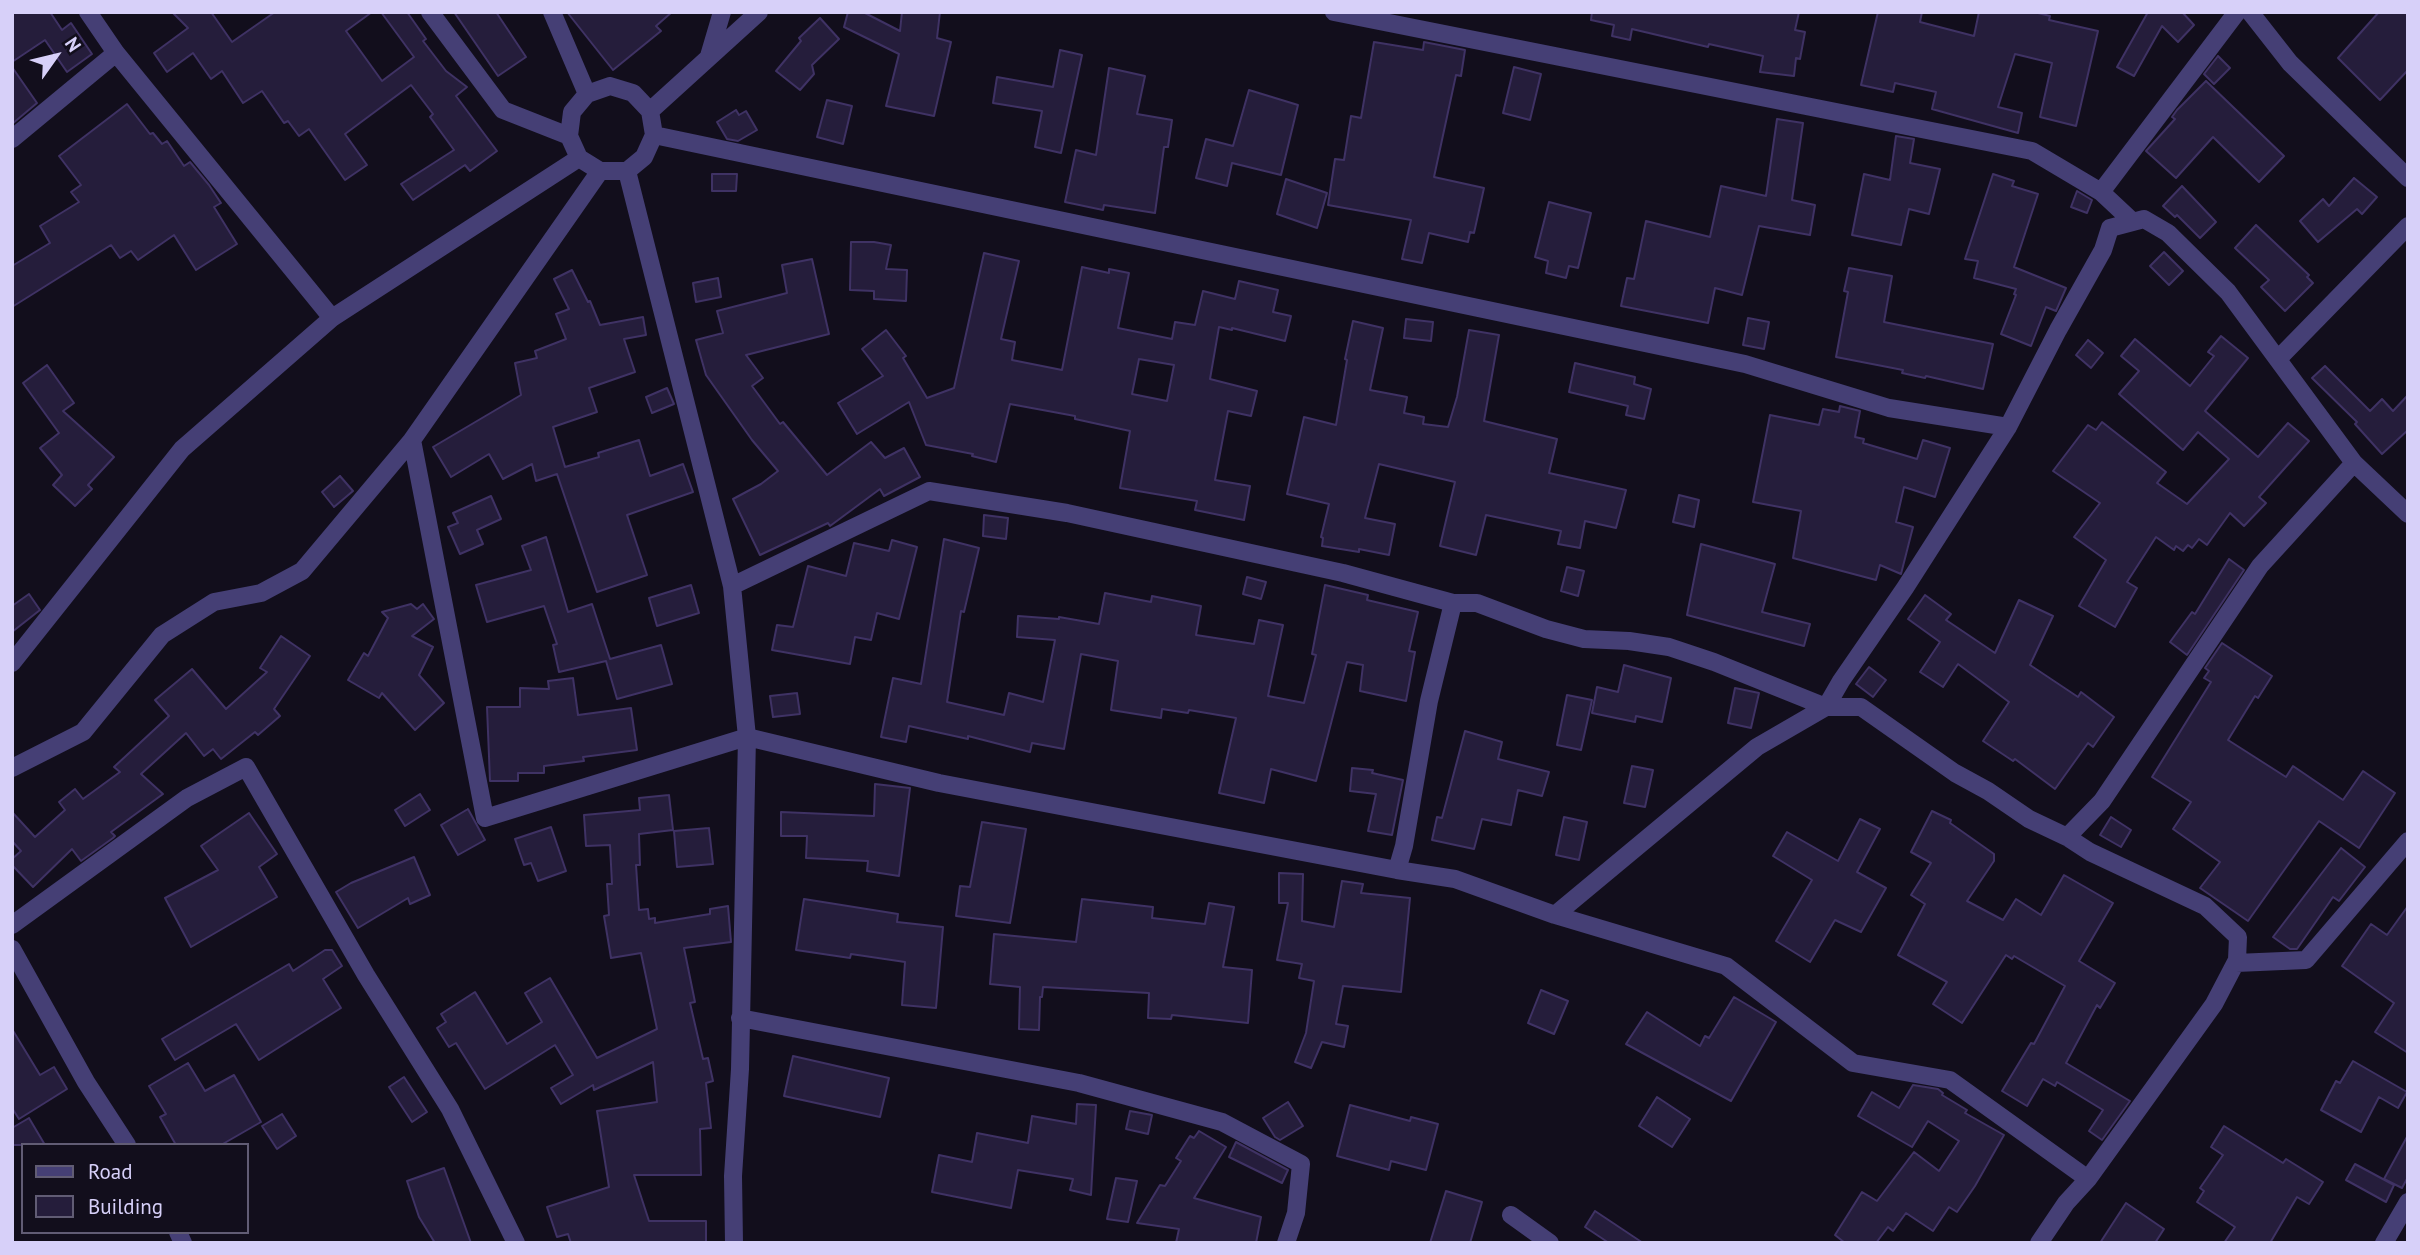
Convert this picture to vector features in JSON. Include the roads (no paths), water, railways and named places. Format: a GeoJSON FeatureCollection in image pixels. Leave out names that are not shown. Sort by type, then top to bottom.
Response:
{"type":"FeatureCollection","features":[{"type":"Feature","properties":{"kind":"street"},"geometry":{"type":"LineString","coordinates":[[88,12],[116,53],[332,318]]}},
{"type":"Feature","properties":{"kind":"street"},"geometry":{"type":"LineString","coordinates":[[430,12],[503,110],[569,136]]}},
{"type":"Feature","properties":{"kind":"street"},"geometry":{"type":"LineString","coordinates":[[552,12],[587,94]]}},
{"type":"Feature","properties":{"kind":"street"},"geometry":{"type":"LineString","coordinates":[[708,58],[722,12]]}},
{"type":"Feature","properties":{"kind":"street"},"geometry":{"type":"LineString","coordinates":[[650,111],[759,12]]}},
{"type":"Feature","properties":{"kind":"street"},"geometry":{"type":"LineString","coordinates":[[1334,12],[2032,150],[2101,191],[2132,221]]}},
{"type":"Feature","properties":{"kind":"street"},"geometry":{"type":"LineString","coordinates":[[2101,191],[2237,12]]}},
{"type":"Feature","properties":{"kind":"street"},"geometry":{"type":"LineString","coordinates":[[2250,12],[2290,63],[2408,178]]}},
{"type":"Feature","properties":{"kind":"street"},"geometry":{"type":"LineString","coordinates":[[12,139],[116,53]]}},
{"type":"Feature","properties":{"kind":"street"},"geometry":{"type":"LineString","coordinates":[[610,86],[633,93],[650,111],[654,135],[644,157],[627,171],[600,171],[579,158],[569,136],[572,112],[587,94],[610,86]]}},
{"type":"Feature","properties":{"kind":"street"},"geometry":{"type":"LineString","coordinates":[[654,135],[1745,363],[1889,408],[2008,427]]}},
{"type":"Feature","properties":{"kind":"street"},"geometry":{"type":"LineString","coordinates":[[12,663],[182,449],[332,318],[579,158]]}},
{"type":"Feature","properties":{"kind":"street"},"geometry":{"type":"LineString","coordinates":[[12,768],[83,732],[162,635],[214,602],[261,593],[302,572],[412,440],[600,171]]}},
{"type":"Feature","properties":{"kind":"street"},"geometry":{"type":"LineString","coordinates":[[627,171],[732,586],[747,737],[740,1069],[733,1176],[734,1243]]}},
{"type":"Feature","properties":{"kind":"street"},"geometry":{"type":"LineString","coordinates":[[1555,915],[1757,747],[1826,707],[2008,427],[2103,250],[2110,228],[2144,219],[2168,233],[2228,292],[2354,463],[2408,514]]}},
{"type":"Feature","properties":{"kind":"street"},"geometry":{"type":"LineString","coordinates":[[2278,359],[2408,226]]}},
{"type":"Feature","properties":{"kind":"street"},"geometry":{"type":"LineString","coordinates":[[412,440],[485,818],[747,737],[939,783],[1455,879],[1555,915],[1726,966],[1853,1063],[1950,1080],[2088,1178]]}},
{"type":"Feature","properties":{"kind":"street"},"geometry":{"type":"LineString","coordinates":[[2067,837],[2102,801],[2260,566],[2354,463]]}},
{"type":"Feature","properties":{"kind":"street"},"geometry":{"type":"LineString","coordinates":[[732,586],[929,491],[1080,516],[1343,573],[1453,603],[1477,603],[1546,629],[1584,639],[1629,640],[1669,647],[1826,707],[1861,707],[1955,773],[1988,791],[2029,820],[2067,837],[2090,852],[2206,906],[2238,937],[2236,963],[2214,1004],[2039,1243]]}},
{"type":"Feature","properties":{"kind":"street"},"geometry":{"type":"LineString","coordinates":[[1397,870],[1404,846],[1429,701],[1453,603]]}},
{"type":"Feature","properties":{"kind":"street"},"geometry":{"type":"LineString","coordinates":[[12,925],[187,798],[246,767],[366,975],[450,1109],[516,1243]]}},
{"type":"Feature","properties":{"kind":"street"},"geometry":{"type":"LineString","coordinates":[[2236,963],[2306,960],[2408,841]]}},
{"type":"Feature","properties":{"kind":"street"},"geometry":{"type":"LineString","coordinates":[[12,949],[86,1082],[126,1143]]}},
{"type":"Feature","properties":{"kind":"street"},"geometry":{"type":"LineString","coordinates":[[740,1018],[1079,1083],[1222,1122],[1301,1164],[1296,1213],[1286,1243]]}},
{"type":"Feature","properties":{"kind":"street"},"geometry":{"type":"LineString","coordinates":[[2384,1243],[2408,1202]]}},
{"type":"Feature","properties":{"kind":"street"},"geometry":{"type":"LineString","coordinates":[[1511,1215],[1550,1243]]}}]}
